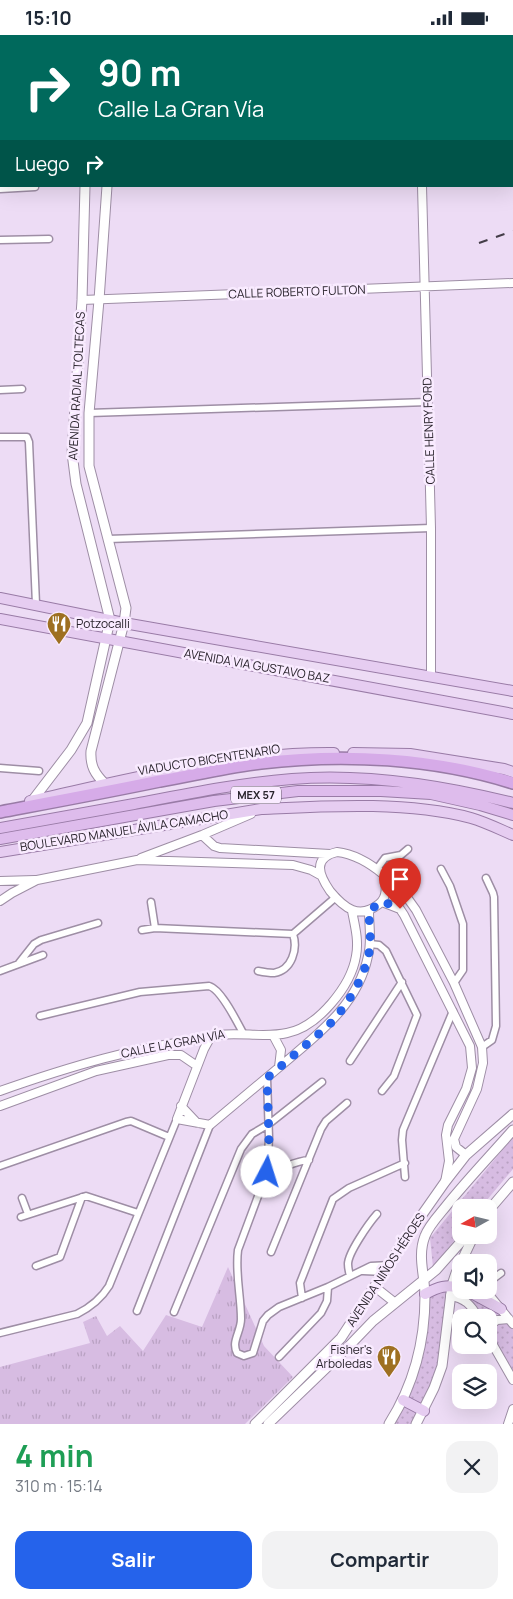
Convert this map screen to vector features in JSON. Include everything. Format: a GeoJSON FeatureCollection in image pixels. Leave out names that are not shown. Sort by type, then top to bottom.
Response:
{"type":"FeatureCollection","features":[{"type":"Feature","properties":{"kind":"highway","name":"VIADUCTO BICENTENARIO"},"geometry":{"type":"LineString","coordinates":[[0,812],[239,767],[302,760],[360,759],[401,761],[465,771],[513,783]]}},
{"type":"Feature","properties":{"kind":"highway","name":"BOULEVARD MANUEL ÁVILA CAMACHO"},"geometry":{"type":"LineString","coordinates":[[0,828],[232,786],[293,779],[349,778],[405,781],[466,791],[513,803]]}},
{"type":"Feature","properties":{"kind":"highway","name":"BOULEVARD MANUEL ÁVILA CAMACHO"},"geometry":{"type":"LineString","coordinates":[[0,839],[214,801],[298,791],[381,791],[431,794],[480,805],[513,815]]}},
{"type":"Feature","properties":{"kind":"main road","name":"AVENIDA RADIAL TOLTECAS"},"geometry":{"type":"LineString","coordinates":[[32,801],[71,750],[87,723],[110,620],[73,469],[72,453],[82,300],[85,187]]}},
{"type":"Feature","properties":{"kind":"main road","name":"AVENIDA RADIAL TOLTECAS"},"geometry":{"type":"LineString","coordinates":[[105,784],[93,768],[90,760],[91,751],[124,623],[126,603],[89,467],[89,413],[100,299],[107,187]]}},
{"type":"Feature","properties":{"kind":"main road","name":"AVENIDA VIA GUSTAVO BAZ"},"geometry":{"type":"LineString","coordinates":[[0,598],[124,623],[513,691]]}},
{"type":"Feature","properties":{"kind":"main road","name":"AVENIDA VIA GUSTAVO BAZ"},"geometry":{"type":"LineString","coordinates":[[0,619],[513,714]]}},
{"type":"Feature","properties":{"kind":"main road"},"geometry":{"type":"LineString","coordinates":[[0,807],[105,784],[245,758],[317,753],[410,753],[513,772]]}},
{"type":"Feature","properties":{"kind":"main road","name":"BOULEVARD MANUEL ÁVILA CAMACHO"},"geometry":{"type":"LineString","coordinates":[[0,852],[261,809],[394,807],[440,811],[473,818],[513,835]]}},
{"type":"Feature","properties":{"kind":"main road","name":"AVENIDA NIÑOS HÉROES"},"geometry":{"type":"LineString","coordinates":[[255,1424],[341,1338],[445,1182],[466,1155],[513,1114]]}},
{"type":"Feature","properties":{"kind":"main road"},"geometry":{"type":"LineString","coordinates":[[389,1424],[403,1400],[412,1376],[420,1345],[425,1294],[421,1256],[425,1233],[462,1187],[513,1130]]}},
{"type":"Feature","properties":{"kind":"main road"},"geometry":{"type":"LineString","coordinates":[[498,1200],[513,1182]]}},
{"type":"Feature","properties":{"kind":"main road","name":"AVENIDA NIÑOS HÉROES"},"geometry":{"type":"LineString","coordinates":[[268,1424],[373,1321],[394,1302],[424,1280],[446,1260],[459,1244]]}},
{"type":"Feature","properties":{"kind":"main road"},"geometry":{"type":"LineString","coordinates":[[425,1294],[440,1286],[452,1287]]}},
{"type":"Feature","properties":{"kind":"main road"},"geometry":{"type":"LineString","coordinates":[[416,1424],[424,1411],[442,1366],[450,1296],[452,1293]]}},
{"type":"Feature","properties":{"kind":"main road"},"geometry":{"type":"LineString","coordinates":[[482,1299],[500,1309]]}},
{"type":"Feature","properties":{"kind":"main road"},"geometry":{"type":"LineString","coordinates":[[403,1400],[424,1411]]}},
{"type":"Feature","properties":{"kind":"street"},"geometry":{"type":"LineString","coordinates":[[0,189],[35,187]]}},
{"type":"Feature","properties":{"kind":"street","name":"CALLE HENRY FORD"},"geometry":{"type":"LineString","coordinates":[[422,187],[431,528],[431,676]]}},
{"type":"Feature","properties":{"kind":"street"},"geometry":{"type":"LineString","coordinates":[[0,241],[49,239]]}},
{"type":"Feature","properties":{"kind":"street","name":"CALLE ROBERTO FULTON"},"geometry":{"type":"LineString","coordinates":[[82,300],[513,283]]}},
{"type":"Feature","properties":{"kind":"street"},"geometry":{"type":"LineString","coordinates":[[0,390],[22,389]]}},
{"type":"Feature","properties":{"kind":"street"},"geometry":{"type":"LineString","coordinates":[[89,413],[428,402]]}},
{"type":"Feature","properties":{"kind":"street"},"geometry":{"type":"LineString","coordinates":[[0,437],[27,437],[29,442],[36,604]]}},
{"type":"Feature","properties":{"kind":"street"},"geometry":{"type":"LineString","coordinates":[[108,539],[431,528]]}},
{"type":"Feature","properties":{"kind":"street"},"geometry":{"type":"LineString","coordinates":[[0,768],[39,771]]}},
{"type":"Feature","properties":{"kind":"street"},"geometry":{"type":"LineString","coordinates":[[0,881],[37,880],[137,860],[202,835],[261,809]]}},
{"type":"Feature","properties":{"kind":"street"},"geometry":{"type":"LineString","coordinates":[[202,835],[208,843],[220,848],[350,855],[377,869],[402,889],[409,898],[454,983],[482,1047],[483,1063],[477,1089],[454,1139],[456,1147],[466,1155]]}},
{"type":"Feature","properties":{"kind":"street"},"geometry":{"type":"LineString","coordinates":[[377,869],[385,858],[399,856],[408,849]]}},
{"type":"Feature","properties":{"kind":"street"},"geometry":{"type":"LineString","coordinates":[[320,875],[322,862],[330,854]]}},
{"type":"Feature","properties":{"kind":"street"},"geometry":{"type":"LineString","coordinates":[[137,860],[293,865],[312,870],[320,875],[342,905],[352,911],[369,911],[382,901],[386,890],[384,875]]}},
{"type":"Feature","properties":{"kind":"street"},"geometry":{"type":"LineString","coordinates":[[441,869],[450,887],[463,924],[464,970],[454,983]]}},
{"type":"Feature","properties":{"kind":"street"},"geometry":{"type":"LineString","coordinates":[[482,1047],[492,1039],[496,1026],[494,897],[486,878]]}},
{"type":"Feature","properties":{"kind":"street"},"geometry":{"type":"LineString","coordinates":[[0,901],[37,880]]}},
{"type":"Feature","properties":{"kind":"street"},"geometry":{"type":"LineString","coordinates":[[142,931],[155,928],[293,935],[336,897]]}},
{"type":"Feature","properties":{"kind":"street"},"geometry":{"type":"LineString","coordinates":[[382,901],[400,909],[404,915],[470,1046],[472,1068],[466,1089],[448,1125],[445,1140],[449,1161],[445,1182]]}},
{"type":"Feature","properties":{"kind":"street"},"geometry":{"type":"LineString","coordinates":[[151,902],[155,928]]}},
{"type":"Feature","properties":{"kind":"street","name":"CALLE LA GRAN VÍA"},"geometry":{"type":"LineString","coordinates":[[0,1091],[93,1060],[218,1035],[243,1033],[273,1035],[298,1030],[317,1019],[328,1008],[353,969],[358,947],[352,911]]}},
{"type":"Feature","properties":{"kind":"street"},"geometry":{"type":"LineString","coordinates":[[137,1311],[210,1125],[337,1017],[363,974],[370,944],[369,911]]}},
{"type":"Feature","properties":{"kind":"street"},"geometry":{"type":"LineString","coordinates":[[19,963],[34,944],[41,940],[98,923]]}},
{"type":"Feature","properties":{"kind":"street"},"geometry":{"type":"LineString","coordinates":[[258,971],[276,973],[285,967],[295,951],[293,935]]}},
{"type":"Feature","properties":{"kind":"street"},"geometry":{"type":"LineString","coordinates":[[370,944],[379,945],[386,951],[416,1012],[417,1018],[394,1076],[382,1091]]}},
{"type":"Feature","properties":{"kind":"street"},"geometry":{"type":"LineString","coordinates":[[0,971],[44,955]]}},
{"type":"Feature","properties":{"kind":"street"},"geometry":{"type":"LineString","coordinates":[[350,1061],[402,982]]}},
{"type":"Feature","properties":{"kind":"street"},"geometry":{"type":"LineString","coordinates":[[40,1016],[147,991],[209,986],[215,988],[243,1033]]}},
{"type":"Feature","properties":{"kind":"street"},"geometry":{"type":"LineString","coordinates":[[405,1177],[402,1140],[406,1121],[453,1011]]}},
{"type":"Feature","properties":{"kind":"street"},"geometry":{"type":"LineString","coordinates":[[273,1035],[281,1050],[279,1067]]}},
{"type":"Feature","properties":{"kind":"street"},"geometry":{"type":"LineString","coordinates":[[0,1333],[77,1314],[103,1296],[109,1286],[210,1038]]}},
{"type":"Feature","properties":{"kind":"street","name":"CALLE LA GRAN VÍA"},"geometry":{"type":"LineString","coordinates":[[0,1106],[96,1071],[168,1055],[181,1055],[197,1066]]}},
{"type":"Feature","properties":{"kind":"street"},"geometry":{"type":"LineString","coordinates":[[267,1078],[269,1125],[267,1172],[238,1249],[236,1262],[241,1320],[235,1342],[237,1353],[244,1356],[253,1353],[260,1328],[268,1315],[279,1307],[328,1287],[371,1266],[387,1268]]}},
{"type":"Feature","properties":{"kind":"street"},"geometry":{"type":"LineString","coordinates":[[174,1312],[241,1149],[252,1134],[269,1125],[322,1082]]}},
{"type":"Feature","properties":{"kind":"street"},"geometry":{"type":"LineString","coordinates":[[271,1252],[323,1125],[347,1103]]}},
{"type":"Feature","properties":{"kind":"street"},"geometry":{"type":"LineString","coordinates":[[181,1106],[197,1123]]}},
{"type":"Feature","properties":{"kind":"street"},"geometry":{"type":"LineString","coordinates":[[177,1119],[210,1125]]}},
{"type":"Feature","properties":{"kind":"street"},"geometry":{"type":"LineString","coordinates":[[0,1167],[131,1121],[170,1137]]}},
{"type":"Feature","properties":{"kind":"street"},"geometry":{"type":"LineString","coordinates":[[448,1152],[456,1147]]}},
{"type":"Feature","properties":{"kind":"street"},"geometry":{"type":"LineString","coordinates":[[267,1172],[280,1170],[296,1162],[308,1160]]}},
{"type":"Feature","properties":{"kind":"street"},"geometry":{"type":"LineString","coordinates":[[302,1298],[300,1283],[334,1199],[349,1187],[405,1163]]}},
{"type":"Feature","properties":{"kind":"street"},"geometry":{"type":"LineString","coordinates":[[21,1217],[82,1197],[92,1197],[138,1213]]}},
{"type":"Feature","properties":{"kind":"street"},"geometry":{"type":"LineString","coordinates":[[36,1266],[60,1257],[82,1197]]}},
{"type":"Feature","properties":{"kind":"street"},"geometry":{"type":"LineString","coordinates":[[22,1198],[28,1214]]}},
{"type":"Feature","properties":{"kind":"street"},"geometry":{"type":"LineString","coordinates":[[350,1276],[349,1259],[365,1229],[377,1214]]}},
{"type":"Feature","properties":{"kind":"street"},"geometry":{"type":"LineString","coordinates":[[497,1276],[501,1273]]}},
{"type":"Feature","properties":{"kind":"street"},"geometry":{"type":"LineString","coordinates":[[279,1357],[321,1313],[327,1301],[328,1287]]}},
{"type":"Feature","properties":{"kind":"street"},"geometry":{"type":"LineString","coordinates":[[375,1287],[394,1302]]}},
{"type":"Feature","properties":{"kind":"street"},"geometry":{"type":"LineString","coordinates":[[450,1296],[464,1299],[474,1309]]}},
{"type":"Feature","properties":{"kind":"street"},"geometry":{"type":"LineString","coordinates":[[492,1299],[511,1322]]}},
{"type":"Feature","properties":{"kind":"street"},"geometry":{"type":"LineString","coordinates":[[497,1320],[511,1322]]}},
{"type":"Feature","properties":{"kind":"street"},"geometry":{"type":"LineString","coordinates":[[497,1350],[511,1370],[513,1380]]}},
{"type":"Feature","properties":{"kind":"street"},"geometry":{"type":"LineString","coordinates":[[508,1424],[513,1409]]}},
{"type":"Feature","properties":{"kind":"green space"},"geometry":{"type":"Polygon","coordinates":[[[513,1137],[513,1169],[488,1199],[462,1199],[513,1137]]]}},
{"type":"Feature","properties":{"kind":"green space"},"geometry":{"type":"Polygon","coordinates":[[[452,1211],[452,1243],[433,1267],[430,1238],[452,1211]]]}},
{"type":"Feature","properties":{"kind":"green space"},"geometry":{"type":"Polygon","coordinates":[[[228,1267],[264,1346],[293,1377],[245,1424],[0,1424],[0,1367],[90,1343],[83,1322],[96,1316],[107,1336],[120,1326],[143,1351],[166,1315],[202,1327],[228,1267]]]}},
{"type":"Feature","properties":{"kind":"green space"},"geometry":{"type":"Polygon","coordinates":[[[451,1287],[442,1363],[415,1424],[390,1424],[413,1377],[426,1295],[451,1287]]]}},
{"type":"Feature","properties":{"kind":"green space"},"geometry":{"type":"Polygon","coordinates":[[[456,1299],[479,1299],[494,1309],[474,1309],[456,1299]]]}},
{"type":"Feature","properties":{"kind":"green space"},"geometry":{"type":"Polygon","coordinates":[[[497,1311],[508,1319],[497,1323],[497,1311]]]}},
{"type":"Feature","properties":{"kind":"green space"},"geometry":{"type":"Polygon","coordinates":[[[503,1320],[513,1326],[513,1378],[497,1350],[497,1323],[503,1320]]]}},
{"type":"Feature","properties":{"kind":"railway"},"geometry":{"type":"LineString","coordinates":[[479,243],[513,231]]}},
{"type":"Feature","properties":{"kind":"place","name":"Potzocalli"},"geometry":{"type":"Point","coordinates":[59,645]}},
{"type":"Feature","properties":{"kind":"place","name":"Fisher's Arboledas"},"geometry":{"type":"Point","coordinates":[389,1378]}},
{"type":"Feature","properties":{"kind":"route"},"geometry":{"type":"LineString","coordinates":[[267,1172],[269,1151],[267,1078],[328,1026],[337,1017],[354,991],[363,974],[368,957],[370,944],[369,911],[378,906],[382,901],[400,909]]}}]}
